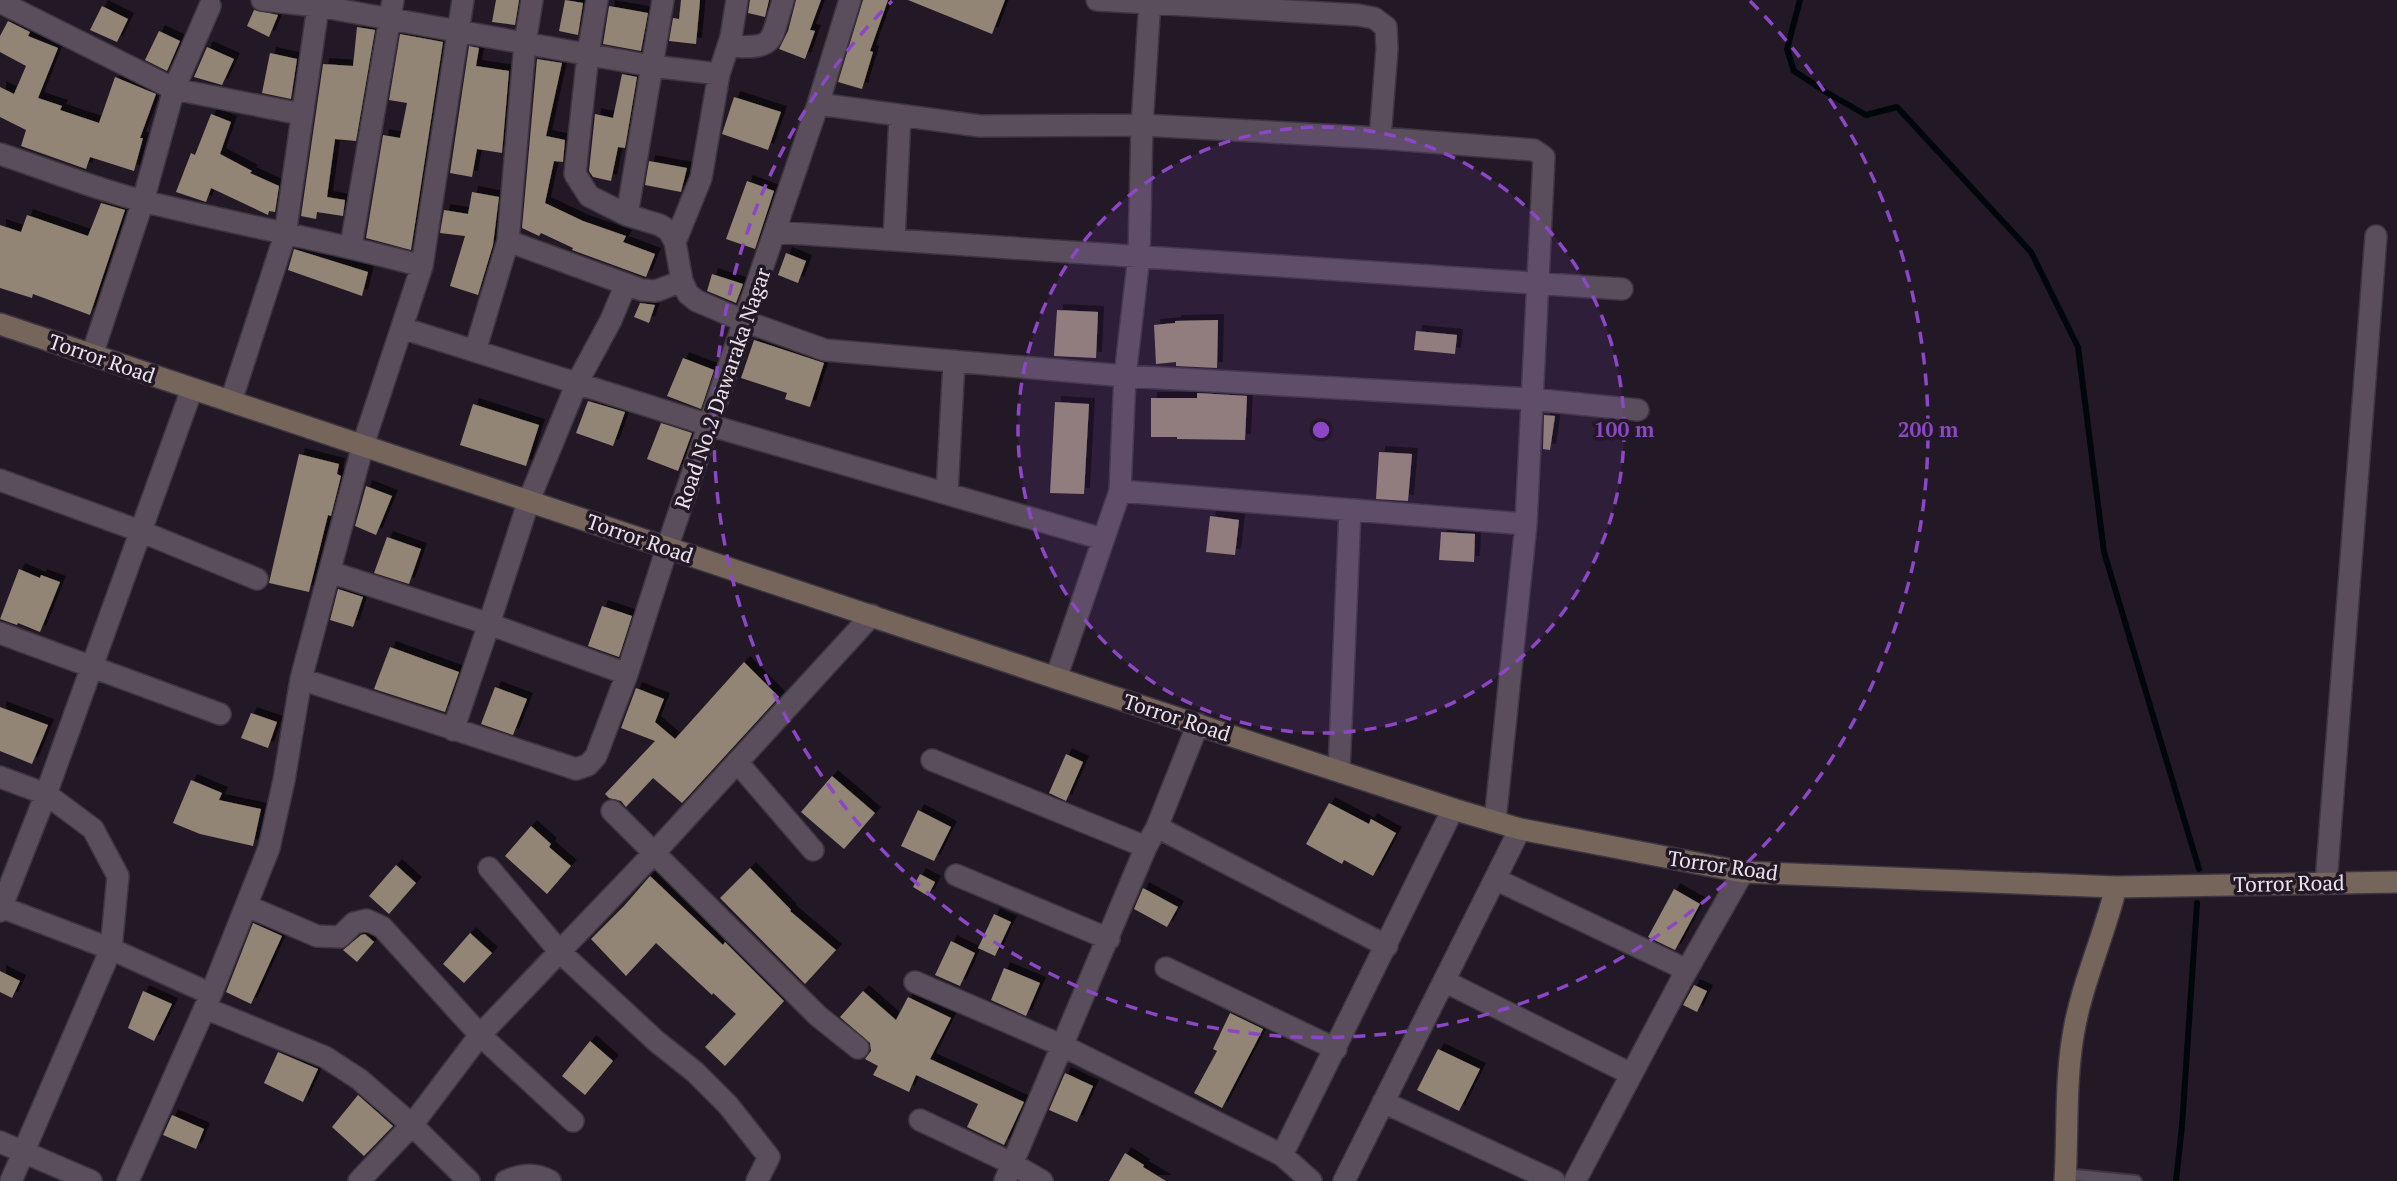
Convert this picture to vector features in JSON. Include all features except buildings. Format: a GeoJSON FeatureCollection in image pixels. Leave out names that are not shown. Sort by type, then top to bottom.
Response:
{"type":"FeatureCollection","features":[{"type":"Feature","properties":{"kind":"street"},"geometry":{"type":"LineString","coordinates":[[262,0],[392,10],[458,31],[652,66],[719,74]]}},
{"type":"Feature","properties":{"kind":"street"},"geometry":{"type":"LineString","coordinates":[[128,1181],[208,1001],[269,848],[302,679],[363,445],[422,266],[463,0]]}},
{"type":"Feature","properties":{"kind":"street"},"geometry":{"type":"LineString","coordinates":[[475,351],[508,241],[525,43],[532,0]]}},
{"type":"Feature","properties":{"kind":"street"},"geometry":{"type":"LineString","coordinates":[[597,0],[588,54],[575,174],[589,196],[627,215],[660,225],[669,231],[675,242],[682,281],[688,294],[697,301],[744,321],[825,350],[1125,376],[1531,399],[1638,411]]}},
{"type":"Feature","properties":{"kind":"street"},"geometry":{"type":"LineString","coordinates":[[627,215],[663,0]]}},
{"type":"Feature","properties":{"kind":"street"},"geometry":{"type":"LineString","coordinates":[[675,242],[701,178],[719,74],[728,46],[737,0]]}},
{"type":"Feature","properties":{"kind":"street"},"geometry":{"type":"LineString","coordinates":[[728,46],[759,48],[766,43],[773,33],[783,0]]}},
{"type":"Feature","properties":{"kind":"street","name":"Road No.2 Dawaraka Nagar"},"geometry":{"type":"LineString","coordinates":[[302,679],[576,769],[588,765],[596,756],[627,674],[667,548],[818,104],[850,0]]}},
{"type":"Feature","properties":{"kind":"street"},"geometry":{"type":"LineString","coordinates":[[1097,0],[1150,1],[1374,18],[1386,27],[1387,49],[1380,138]]}},
{"type":"Feature","properties":{"kind":"street"},"geometry":{"type":"LineString","coordinates":[[1056,678],[1120,491],[1125,376],[1139,256],[1142,125],[1150,1]]}},
{"type":"Feature","properties":{"kind":"street"},"geometry":{"type":"LineString","coordinates":[[0,2],[174,89],[301,114]]}},
{"type":"Feature","properties":{"kind":"street"},"geometry":{"type":"LineString","coordinates":[[232,401],[285,235],[319,3]]}},
{"type":"Feature","properties":{"kind":"street"},"geometry":{"type":"LineString","coordinates":[[92,355],[143,201],[174,89],[210,6]]}},
{"type":"Feature","properties":{"kind":"street"},"geometry":{"type":"LineString","coordinates":[[351,246],[392,10]]}},
{"type":"Feature","properties":{"kind":"street"},"geometry":{"type":"LineString","coordinates":[[818,104],[981,126],[1142,125],[1380,138],[1534,150],[1544,157],[1546,164],[1537,284],[1527,524],[1495,821]]}},
{"type":"Feature","properties":{"kind":"street"},"geometry":{"type":"LineString","coordinates":[[894,240],[900,116]]}},
{"type":"Feature","properties":{"kind":"street"},"geometry":{"type":"LineString","coordinates":[[0,154],[143,201],[285,235],[351,246],[422,266]]}},
{"type":"Feature","properties":{"kind":"street"},"geometry":{"type":"LineString","coordinates":[[775,232],[1622,289]]}},
{"type":"Feature","properties":{"kind":"street"},"geometry":{"type":"LineString","coordinates":[[2326,883],[2376,236]]}},
{"type":"Feature","properties":{"kind":"street"},"geometry":{"type":"LineString","coordinates":[[508,241],[642,289],[656,291],[682,281]]}},
{"type":"Feature","properties":{"kind":"street"},"geometry":{"type":"LineString","coordinates":[[453,730],[529,500],[577,383],[611,320],[626,284]]}},
{"type":"Feature","properties":{"kind":"street","name":"Torror Road"},"geometry":{"type":"LineString","coordinates":[[0,324],[1056,678],[1520,829],[1743,872],[2116,887],[2397,882]]}},
{"type":"Feature","properties":{"kind":"street"},"geometry":{"type":"LineString","coordinates":[[402,328],[709,425],[1103,539]]}},
{"type":"Feature","properties":{"kind":"street"},"geometry":{"type":"LineString","coordinates":[[947,493],[954,361]]}},
{"type":"Feature","properties":{"kind":"street"},"geometry":{"type":"LineString","coordinates":[[192,389],[47,794],[9,861],[1,909],[111,949],[208,1001],[325,1057],[359,1079],[412,1125],[469,1181]]}},
{"type":"Feature","properties":{"kind":"street"},"geometry":{"type":"LineString","coordinates":[[0,480],[140,531],[257,579]]}},
{"type":"Feature","properties":{"kind":"street"},"geometry":{"type":"LineString","coordinates":[[1120,491],[1527,524]]}},
{"type":"Feature","properties":{"kind":"street"},"geometry":{"type":"LineString","coordinates":[[1339,771],[1350,510]]}},
{"type":"Feature","properties":{"kind":"street"},"geometry":{"type":"LineString","coordinates":[[330,572],[489,624],[627,674]]}},
{"type":"Feature","properties":{"kind":"street"},"geometry":{"type":"LineString","coordinates":[[359,1181],[412,1125],[481,1035],[655,852],[872,615]]}},
{"type":"Feature","properties":{"kind":"street"},"geometry":{"type":"LineString","coordinates":[[0,633],[220,714]]}},
{"type":"Feature","properties":{"kind":"street"},"geometry":{"type":"LineString","coordinates":[[1009,1172],[1146,847],[1157,827],[1198,724]]}},
{"type":"Feature","properties":{"kind":"street"},"geometry":{"type":"LineString","coordinates":[[932,760],[1146,847]]}},
{"type":"Feature","properties":{"kind":"street"},"geometry":{"type":"LineString","coordinates":[[737,762],[813,850]]}},
{"type":"Feature","properties":{"kind":"street"},"geometry":{"type":"LineString","coordinates":[[0,776],[47,794],[93,829],[118,876],[111,949],[11,1181]]}},
{"type":"Feature","properties":{"kind":"street"},"geometry":{"type":"LineString","coordinates":[[1282,1155],[1452,809]]}},
{"type":"Feature","properties":{"kind":"street"},"geometry":{"type":"LineString","coordinates":[[612,811],[818,1016],[858,1048]]}},
{"type":"Feature","properties":{"kind":"street"},"geometry":{"type":"LineString","coordinates":[[1157,827],[1387,946]]}},
{"type":"Feature","properties":{"kind":"street"},"geometry":{"type":"LineString","coordinates":[[1344,1181],[1520,829]]}},
{"type":"Feature","properties":{"kind":"street"},"geometry":{"type":"LineString","coordinates":[[489,868],[560,952],[656,1041],[695,1072],[728,1105],[769,1157],[757,1181]]}},
{"type":"Feature","properties":{"kind":"street"},"geometry":{"type":"LineString","coordinates":[[1575,1181],[1687,970],[1743,872]]}},
{"type":"Feature","properties":{"kind":"street"},"geometry":{"type":"LineString","coordinates":[[956,875],[1109,939]]}},
{"type":"Feature","properties":{"kind":"street"},"geometry":{"type":"LineString","coordinates":[[1495,879],[1687,970]]}},
{"type":"Feature","properties":{"kind":"street"},"geometry":{"type":"LineString","coordinates":[[2066,1177],[2067,1081],[2073,1034],[2089,970],[2107,925],[2116,887]]}},
{"type":"Feature","properties":{"kind":"street"},"geometry":{"type":"LineString","coordinates":[[247,906],[317,936],[340,937],[354,923],[373,921],[396,941],[481,1035],[573,1121]]}},
{"type":"Feature","properties":{"kind":"street"},"geometry":{"type":"LineString","coordinates":[[1166,968],[1336,1049]]}},
{"type":"Feature","properties":{"kind":"street"},"geometry":{"type":"LineString","coordinates":[[1444,981],[1631,1074]]}},
{"type":"Feature","properties":{"kind":"street"},"geometry":{"type":"LineString","coordinates":[[915,982],[1063,1046],[1282,1155],[1311,1181]]}},
{"type":"Feature","properties":{"kind":"street"},"geometry":{"type":"LineString","coordinates":[[1384,1102],[1554,1181]]}},
{"type":"Feature","properties":{"kind":"street"},"geometry":{"type":"LineString","coordinates":[[920,1120],[1009,1172],[1042,1181]]}},
{"type":"Feature","properties":{"kind":"street"},"geometry":{"type":"LineString","coordinates":[[0,1142],[91,1181]]}},
{"type":"Feature","properties":{"kind":"street"},"geometry":{"type":"LineString","coordinates":[[506,1181],[518,1176],[538,1175],[550,1181]]}},
{"type":"Feature","properties":{"kind":"lane"},"geometry":{"type":"LineString","coordinates":[[2066,1177],[2136,1181]]}},
{"type":"Feature","properties":{"kind":"waterway"},"geometry":{"type":"LineString","coordinates":[[1800,0],[1787,49],[1794,71],[1866,115],[1897,107],[2031,252],[2078,347],[2104,552],[2199,869]]}},
{"type":"Feature","properties":{"kind":"waterway"},"geometry":{"type":"LineString","coordinates":[[2176,1181],[2197,903]]}}]}
